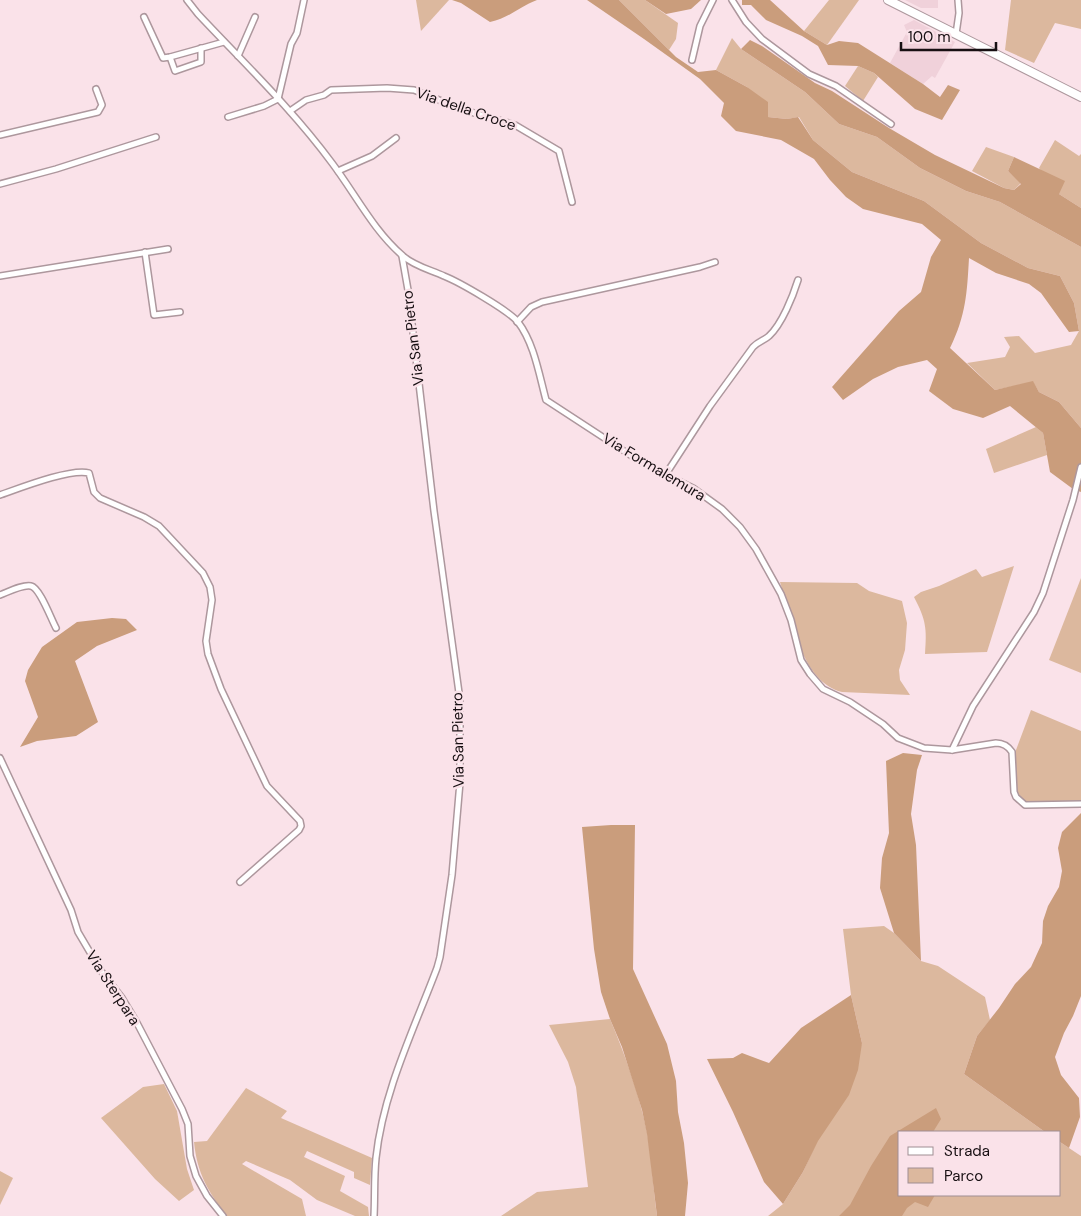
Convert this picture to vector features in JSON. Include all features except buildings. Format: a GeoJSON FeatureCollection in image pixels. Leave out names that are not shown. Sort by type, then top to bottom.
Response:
{"type":"FeatureCollection","features":[{"type":"Feature","properties":{"kind":"main road"},"geometry":{"type":"LineString","coordinates":[[888,0],[1081,97]]}},
{"type":"Feature","properties":{"kind":"street"},"geometry":{"type":"LineString","coordinates":[[187,0],[290,112],[338,171],[378,230],[402,256]]}},
{"type":"Feature","properties":{"kind":"street"},"geometry":{"type":"LineString","coordinates":[[278,99],[291,44],[298,33],[304,0]]}},
{"type":"Feature","properties":{"kind":"street"},"geometry":{"type":"LineString","coordinates":[[692,60],[700,26],[713,0]]}},
{"type":"Feature","properties":{"kind":"street"},"geometry":{"type":"LineString","coordinates":[[732,0],[746,22],[762,39],[809,74],[836,86],[891,124]]}},
{"type":"Feature","properties":{"kind":"street"},"geometry":{"type":"LineString","coordinates":[[956,34],[959,22],[958,0]]}},
{"type":"Feature","properties":{"kind":"street"},"geometry":{"type":"LineString","coordinates":[[144,17],[163,58],[224,42]]}},
{"type":"Feature","properties":{"kind":"street"},"geometry":{"type":"LineString","coordinates":[[238,56],[255,17]]}},
{"type":"Feature","properties":{"kind":"street"},"geometry":{"type":"LineString","coordinates":[[170,57],[175,71],[201,62],[201,48]]}},
{"type":"Feature","properties":{"kind":"street","name":"Via della Croce"},"geometry":{"type":"LineString","coordinates":[[290,112],[306,100],[335,90],[387,88],[414,90],[464,110],[515,125],[558,151],[572,202]]}},
{"type":"Feature","properties":{"kind":"street"},"geometry":{"type":"LineString","coordinates":[[0,135],[98,112],[102,105],[96,89]]}},
{"type":"Feature","properties":{"kind":"street"},"geometry":{"type":"LineString","coordinates":[[228,117],[264,106],[278,99]]}},
{"type":"Feature","properties":{"kind":"street"},"geometry":{"type":"LineString","coordinates":[[0,184],[56,169],[156,137]]}},
{"type":"Feature","properties":{"kind":"street"},"geometry":{"type":"LineString","coordinates":[[338,171],[372,156],[396,138]]}},
{"type":"Feature","properties":{"kind":"street"},"geometry":{"type":"LineString","coordinates":[[0,276],[168,248]]}},
{"type":"Feature","properties":{"kind":"street"},"geometry":{"type":"LineString","coordinates":[[146,252],[154,315],[180,312]]}},
{"type":"Feature","properties":{"kind":"street","name":"Via Formalemura"},"geometry":{"type":"LineString","coordinates":[[402,256],[410,262],[452,279],[506,311],[517,322],[528,343],[537,365],[546,400],[644,464],[693,488],[722,509],[740,527],[756,549],[781,594],[801,660],[816,683],[823,689],[850,702],[883,724],[898,738],[924,748],[952,750],[1002,743],[1012,752],[1014,792],[1021,802],[1028,806],[1051,803],[1081,804]]}},
{"type":"Feature","properties":{"kind":"street","name":"Via San Pietro"},"geometry":{"type":"LineString","coordinates":[[374,1216],[376,1158],[384,1117],[400,1065],[440,956],[452,876],[460,782],[460,700],[434,511],[408,290],[402,256]]}},
{"type":"Feature","properties":{"kind":"street"},"geometry":{"type":"LineString","coordinates":[[517,322],[531,307],[542,302],[715,262]]}},
{"type":"Feature","properties":{"kind":"street"},"geometry":{"type":"LineString","coordinates":[[666,474],[710,406],[753,347],[761,340],[768,338],[773,332],[793,297],[798,280]]}},
{"type":"Feature","properties":{"kind":"street"},"geometry":{"type":"LineString","coordinates":[[952,750],[973,706],[1034,612],[1046,584],[1073,500],[1081,467]]}},
{"type":"Feature","properties":{"kind":"street"},"geometry":{"type":"LineString","coordinates":[[0,495],[54,477],[82,471],[89,473],[94,492],[100,498],[144,517],[159,526],[202,573],[210,586],[212,600],[206,641],[207,648],[221,689],[267,786],[300,821],[302,826],[240,882]]}},
{"type":"Feature","properties":{"kind":"street"},"geometry":{"type":"LineString","coordinates":[[0,595],[26,587],[33,587],[38,590],[56,628]]}},
{"type":"Feature","properties":{"kind":"street","name":"Via Sterpara"},"geometry":{"type":"LineString","coordinates":[[0,758],[71,910],[78,932],[101,971],[132,1015],[182,1109],[188,1124],[190,1156],[196,1176],[207,1196],[223,1216]]}},
{"type":"Feature","properties":{"kind":"shaded area"},"geometry":{"type":"Polygon","coordinates":[[[452,0],[537,0],[503,18],[490,22],[461,3],[452,0]]]}},
{"type":"Feature","properties":{"kind":"shaded area"},"geometry":{"type":"Polygon","coordinates":[[[587,0],[619,0],[676,57],[698,72],[716,70],[747,87],[768,102],[768,117],[787,119],[798,117],[813,140],[852,172],[924,201],[981,243],[1028,268],[1060,276],[1074,303],[1079,331],[1069,332],[1041,293],[1029,284],[996,273],[969,258],[963,314],[950,348],[995,390],[1033,381],[1039,392],[1059,402],[1081,428],[1081,492],[1073,489],[1050,472],[1043,433],[1010,406],[983,418],[953,409],[929,391],[937,369],[927,360],[898,367],[873,379],[843,400],[832,387],[899,311],[921,292],[931,257],[941,240],[922,224],[863,209],[846,197],[814,159],[781,140],[736,131],[721,116],[724,103],[700,79],[587,0]]]}},
{"type":"Feature","properties":{"kind":"shaded area"},"geometry":{"type":"Polygon","coordinates":[[[645,0],[701,0],[691,9],[666,14],[645,0]]]}},
{"type":"Feature","properties":{"kind":"shaded area"},"geometry":{"type":"Polygon","coordinates":[[[742,0],[770,0],[804,31],[827,45],[839,41],[858,43],[923,84],[940,97],[948,85],[960,90],[942,120],[915,109],[874,73],[858,66],[828,65],[818,46],[802,36],[766,20],[751,5],[742,5],[742,0]]]}},
{"type":"Feature","properties":{"kind":"shaded area"},"geometry":{"type":"Polygon","coordinates":[[[905,0],[938,0],[938,8],[921,8],[905,0]]]}},
{"type":"Feature","properties":{"kind":"shaded area"},"geometry":{"type":"Polygon","coordinates":[[[914,20],[955,42],[935,78],[932,76],[923,84],[890,63],[907,32],[904,25],[914,20]]]}},
{"type":"Feature","properties":{"kind":"shaded area"},"geometry":{"type":"Polygon","coordinates":[[[750,40],[762,46],[815,83],[832,91],[935,155],[1004,188],[1014,190],[1021,184],[1008,171],[1014,157],[1065,181],[1059,194],[1081,208],[1081,247],[1000,202],[966,191],[920,168],[877,137],[839,124],[805,92],[741,49],[750,40]]]}},
{"type":"Feature","properties":{"kind":"shaded area"},"geometry":{"type":"Polygon","coordinates":[[[112,618],[126,619],[137,630],[97,646],[75,661],[98,722],[76,736],[37,741],[20,747],[38,717],[25,681],[28,670],[42,647],[77,622],[112,618]]]}},
{"type":"Feature","properties":{"kind":"shaded area"},"geometry":{"type":"Polygon","coordinates":[[[903,753],[922,755],[917,770],[911,814],[916,845],[921,961],[894,933],[880,888],[882,858],[889,833],[886,761],[903,753]]]}},
{"type":"Feature","properties":{"kind":"shaded area"},"geometry":{"type":"Polygon","coordinates":[[[1081,813],[1081,996],[1055,1057],[1061,1075],[1079,1098],[1080,1117],[1069,1148],[1061,1143],[1061,1131],[1044,1131],[964,1074],[977,1036],[1015,984],[1031,967],[1042,943],[1043,921],[1048,906],[1059,887],[1062,871],[1058,848],[1062,832],[1081,813]]]}},
{"type":"Feature","properties":{"kind":"shaded area"},"geometry":{"type":"Polygon","coordinates":[[[635,825],[633,969],[667,1044],[676,1081],[678,1112],[684,1143],[688,1183],[685,1216],[657,1216],[647,1134],[642,1110],[622,1047],[601,992],[594,949],[582,827],[635,825]]]}},
{"type":"Feature","properties":{"kind":"shaded area"},"geometry":{"type":"Polygon","coordinates":[[[851,995],[862,1043],[858,1070],[849,1095],[818,1141],[803,1172],[783,1204],[764,1182],[707,1059],[733,1058],[742,1053],[769,1063],[801,1028],[851,995]]]}},
{"type":"Feature","properties":{"kind":"shaded area"},"geometry":{"type":"Polygon","coordinates":[[[936,1108],[941,1119],[934,1131],[898,1131],[936,1108]]]}},
{"type":"Feature","properties":{"kind":"shaded area"},"geometry":{"type":"Polygon","coordinates":[[[898,1131],[898,1196],[934,1196],[928,1207],[915,1202],[907,1208],[902,1216],[839,1216],[850,1205],[890,1136],[898,1131]]]}},
{"type":"Feature","properties":{"kind":"green space"},"geometry":{"type":"Polygon","coordinates":[[[416,0],[449,0],[421,31],[416,0]]]}},
{"type":"Feature","properties":{"kind":"green space"},"geometry":{"type":"Polygon","coordinates":[[[619,0],[645,0],[678,23],[676,39],[669,50],[619,0]]]}},
{"type":"Feature","properties":{"kind":"green space"},"geometry":{"type":"Polygon","coordinates":[[[829,0],[859,0],[827,45],[804,31],[829,0]]]}},
{"type":"Feature","properties":{"kind":"green space"},"geometry":{"type":"Polygon","coordinates":[[[1011,0],[1081,0],[1081,29],[1055,23],[1034,63],[1005,50],[1011,0]]]}},
{"type":"Feature","properties":{"kind":"green space"},"geometry":{"type":"Polygon","coordinates":[[[732,38],[741,49],[805,92],[839,124],[877,137],[920,168],[966,191],[1000,202],[1081,247],[1081,428],[1059,402],[1039,392],[1033,382],[995,390],[967,363],[1005,357],[1010,347],[1004,337],[1019,336],[1035,353],[1071,345],[1079,331],[1074,303],[1060,276],[1028,268],[981,243],[924,201],[852,172],[813,140],[799,117],[787,119],[768,117],[747,87],[716,70],[732,38]]]}},
{"type":"Feature","properties":{"kind":"green space"},"geometry":{"type":"Polygon","coordinates":[[[858,66],[874,73],[878,77],[863,101],[845,86],[858,66]]]}},
{"type":"Feature","properties":{"kind":"green space"},"geometry":{"type":"Polygon","coordinates":[[[1055,140],[1079,156],[1081,154],[1081,208],[1059,194],[1039,168],[1055,140]]]}},
{"type":"Feature","properties":{"kind":"green space"},"geometry":{"type":"Polygon","coordinates":[[[986,147],[1014,157],[1008,171],[1021,183],[1014,190],[1004,188],[972,171],[986,147]]]}},
{"type":"Feature","properties":{"kind":"green space"},"geometry":{"type":"Polygon","coordinates":[[[1036,427],[1043,433],[1047,455],[994,473],[986,449],[1036,427]]]}},
{"type":"Feature","properties":{"kind":"green space"},"geometry":{"type":"Polygon","coordinates":[[[1014,566],[987,652],[925,654],[925,624],[914,597],[921,592],[976,569],[982,577],[1014,566]]]}},
{"type":"Feature","properties":{"kind":"green space"},"geometry":{"type":"Polygon","coordinates":[[[1081,578],[1081,673],[1049,660],[1081,578]]]}},
{"type":"Feature","properties":{"kind":"green space"},"geometry":{"type":"Polygon","coordinates":[[[780,582],[857,583],[869,591],[902,601],[907,623],[905,650],[899,670],[900,680],[910,695],[842,692],[828,686],[817,676],[807,662],[794,630],[780,582]]]}},
{"type":"Feature","properties":{"kind":"green space"},"geometry":{"type":"Polygon","coordinates":[[[1031,710],[1081,731],[1081,804],[1028,806],[1016,797],[1013,758],[1031,710]]]}},
{"type":"Feature","properties":{"kind":"green space"},"geometry":{"type":"Polygon","coordinates":[[[884,926],[894,933],[921,961],[938,966],[985,997],[990,1020],[977,1036],[964,1074],[1044,1131],[898,1131],[898,1196],[1061,1196],[1061,1143],[1081,1156],[1081,1216],[768,1216],[783,1204],[803,1172],[862,1043],[851,995],[843,929],[884,926]]]}},
{"type":"Feature","properties":{"kind":"green space"},"geometry":{"type":"Polygon","coordinates":[[[610,1019],[631,1074],[644,1117],[649,1142],[657,1216],[501,1216],[537,1192],[588,1187],[576,1087],[568,1062],[549,1025],[610,1019]]]}},
{"type":"Feature","properties":{"kind":"green space"},"geometry":{"type":"Polygon","coordinates":[[[164,1084],[177,1111],[187,1169],[194,1190],[179,1201],[155,1179],[101,1118],[143,1087],[164,1084]]]}},
{"type":"Feature","properties":{"kind":"green space"},"geometry":{"type":"Polygon","coordinates":[[[246,1088],[287,1111],[281,1118],[372,1158],[370,1185],[354,1178],[354,1172],[307,1151],[304,1157],[345,1176],[340,1191],[368,1207],[369,1216],[355,1216],[317,1200],[290,1180],[246,1161],[242,1164],[302,1199],[306,1216],[227,1216],[204,1182],[194,1142],[207,1141],[246,1088]]]}},
{"type":"Feature","properties":{"kind":"green space"},"geometry":{"type":"Polygon","coordinates":[[[0,1171],[13,1178],[0,1205],[0,1171]]]}}]}
